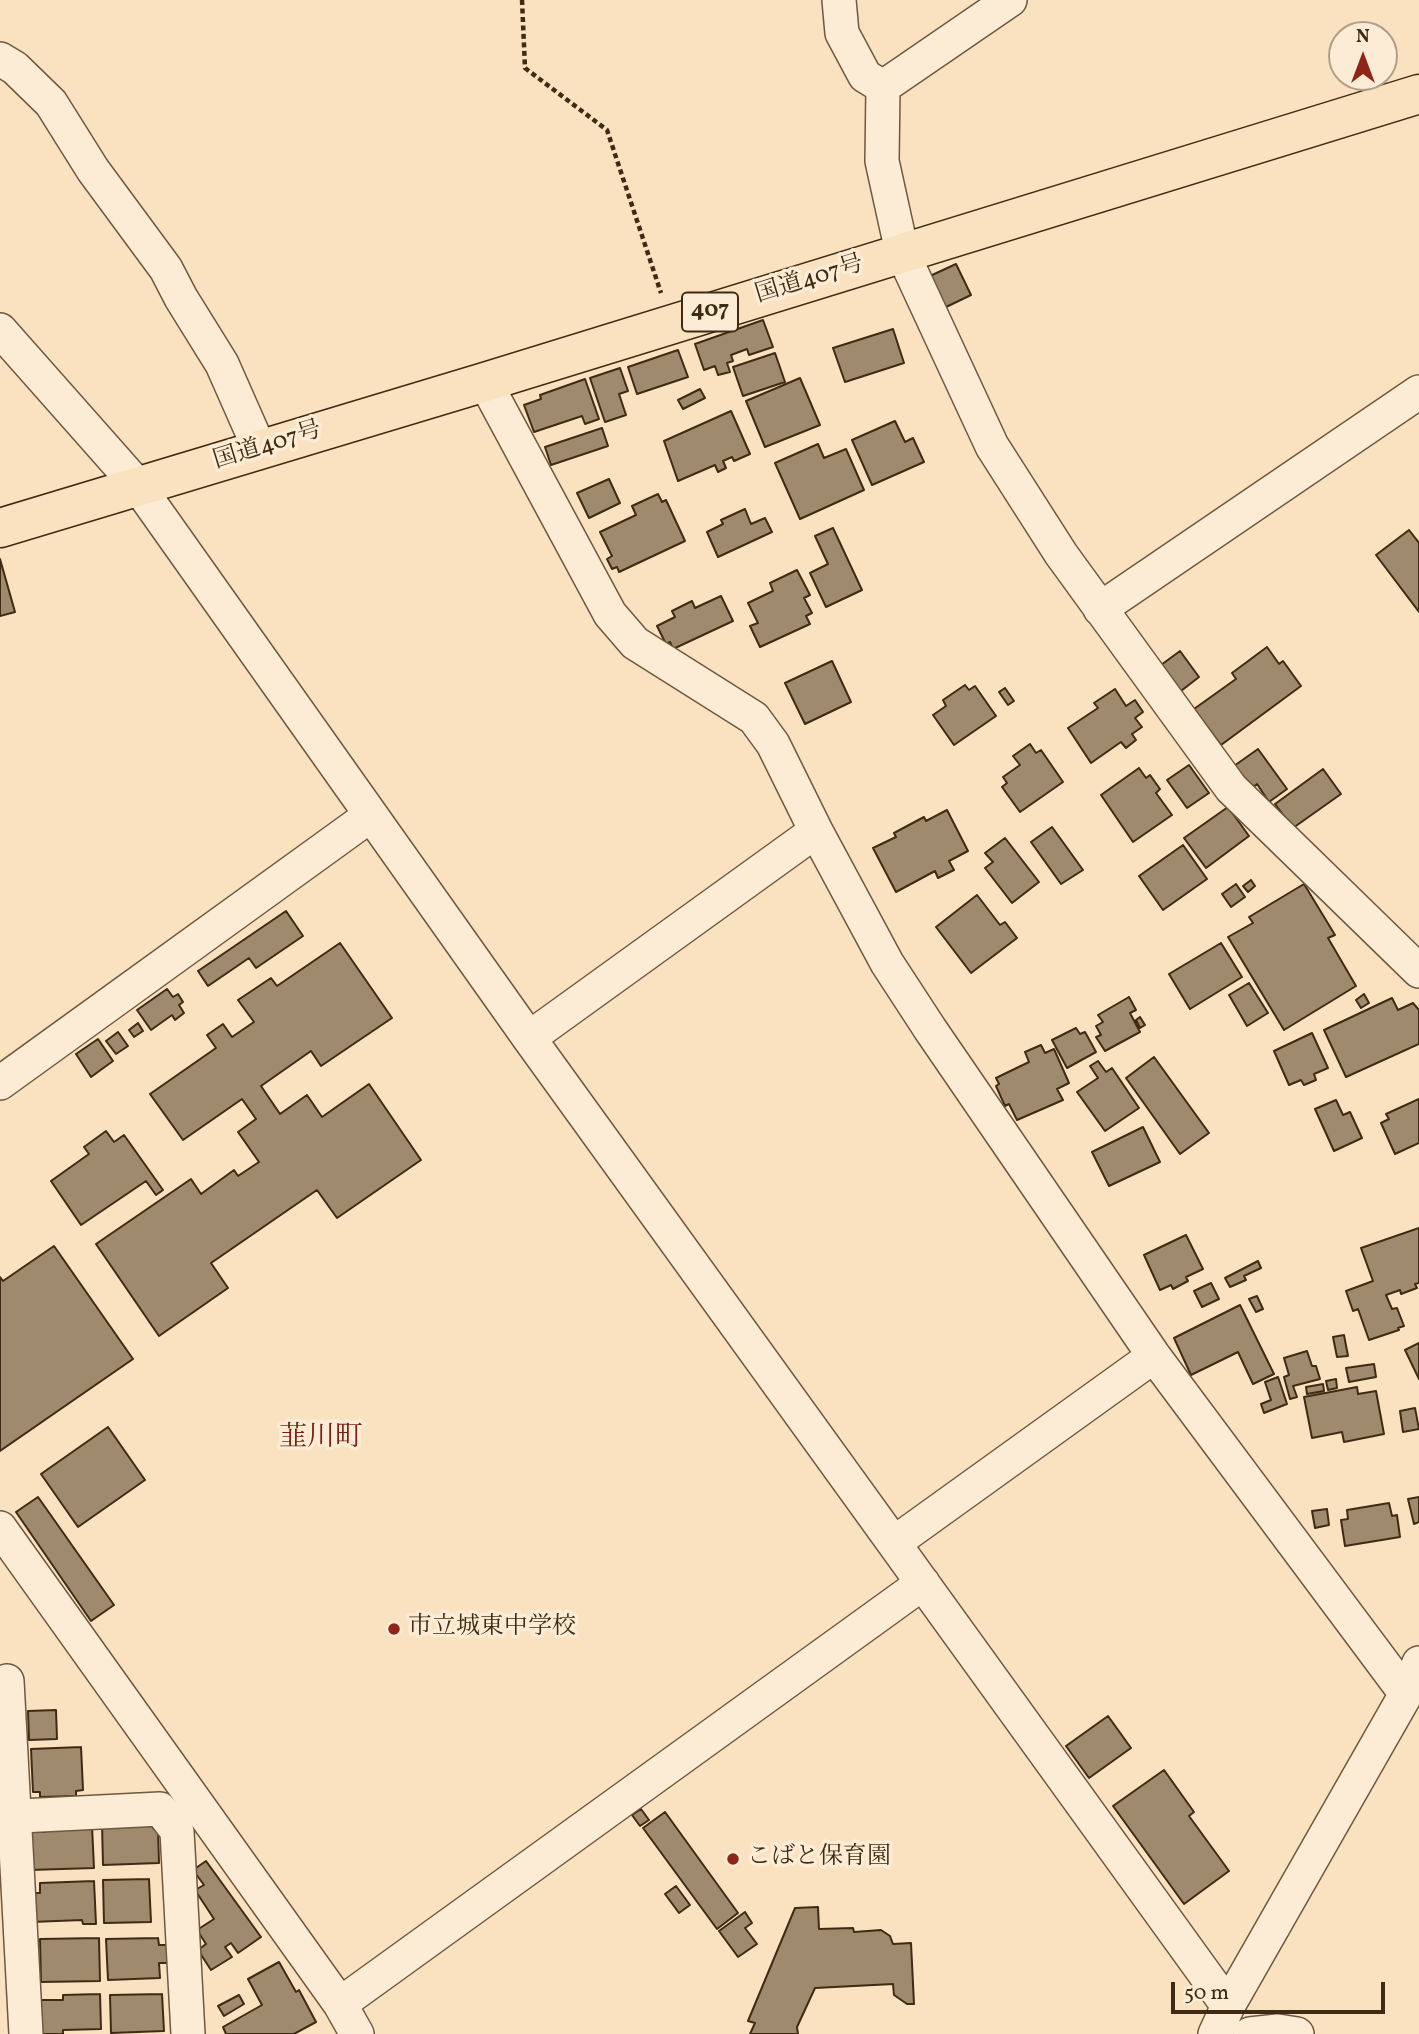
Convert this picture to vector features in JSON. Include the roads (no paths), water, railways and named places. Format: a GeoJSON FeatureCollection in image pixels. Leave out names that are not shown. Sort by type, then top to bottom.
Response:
{"type":"FeatureCollection","features":[{"type":"Feature","properties":{"kind":"highway","name":"国道407号"},"geometry":{"type":"LineString","coordinates":[[0,528],[485,382],[1419,94]]}},
{"type":"Feature","properties":{"kind":"street"},"geometry":{"type":"LineString","coordinates":[[839,0],[842,33],[865,76],[883,87]]}},
{"type":"Feature","properties":{"kind":"street"},"geometry":{"type":"LineString","coordinates":[[883,87],[1010,0]]}},
{"type":"Feature","properties":{"kind":"street"},"geometry":{"type":"LineString","coordinates":[[0,59],[15,68],[51,103],[93,170],[166,269],[222,364],[260,450]]}},
{"type":"Feature","properties":{"kind":"street"},"geometry":{"type":"LineString","coordinates":[[883,87],[882,161],[902,252],[992,446],[1061,554],[1231,788],[1419,971]]}},
{"type":"Feature","properties":{"kind":"street"},"geometry":{"type":"LineString","coordinates":[[0,330],[138,486],[529,1038],[923,1583],[1221,2020],[1415,1673],[1154,1356],[887,963],[816,831],[774,744],[754,718],[635,643],[610,614],[485,382]]}},
{"type":"Feature","properties":{"kind":"street"},"geometry":{"type":"LineString","coordinates":[[1100,609],[1419,392]]}},
{"type":"Feature","properties":{"kind":"street"},"geometry":{"type":"LineString","coordinates":[[0,1083],[371,815]]}},
{"type":"Feature","properties":{"kind":"street"},"geometry":{"type":"LineString","coordinates":[[529,1038],[816,831]]}},
{"type":"Feature","properties":{"kind":"street"},"geometry":{"type":"LineString","coordinates":[[894,1543],[1154,1356]]}},
{"type":"Feature","properties":{"kind":"street"},"geometry":{"type":"LineString","coordinates":[[0,1528],[340,2004],[357,2034]]}},
{"type":"Feature","properties":{"kind":"street"},"geometry":{"type":"LineString","coordinates":[[340,2004],[923,1583]]}},
{"type":"Feature","properties":{"kind":"street"},"geometry":{"type":"LineString","coordinates":[[7,1681],[7,1816],[26,2034]]}},
{"type":"Feature","properties":{"kind":"street"},"geometry":{"type":"LineString","coordinates":[[7,1816],[160,1809],[177,1831],[188,2034]]}},
{"type":"Feature","properties":{"kind":"street"},"geometry":{"type":"LineString","coordinates":[[1250,2034],[1278,2031],[1297,2034]]}},
{"type":"Feature","properties":{"kind":"place","name":"市立城東中学校"},"geometry":{"type":"Point","coordinates":[394,1629]}},
{"type":"Feature","properties":{"kind":"place","name":"こばと保育園"},"geometry":{"type":"Point","coordinates":[733,1859]}},
{"type":"Feature","properties":{"kind":"district","name":"韮川町"},"geometry":{"type":"Point","coordinates":[321,1440]}}]}
